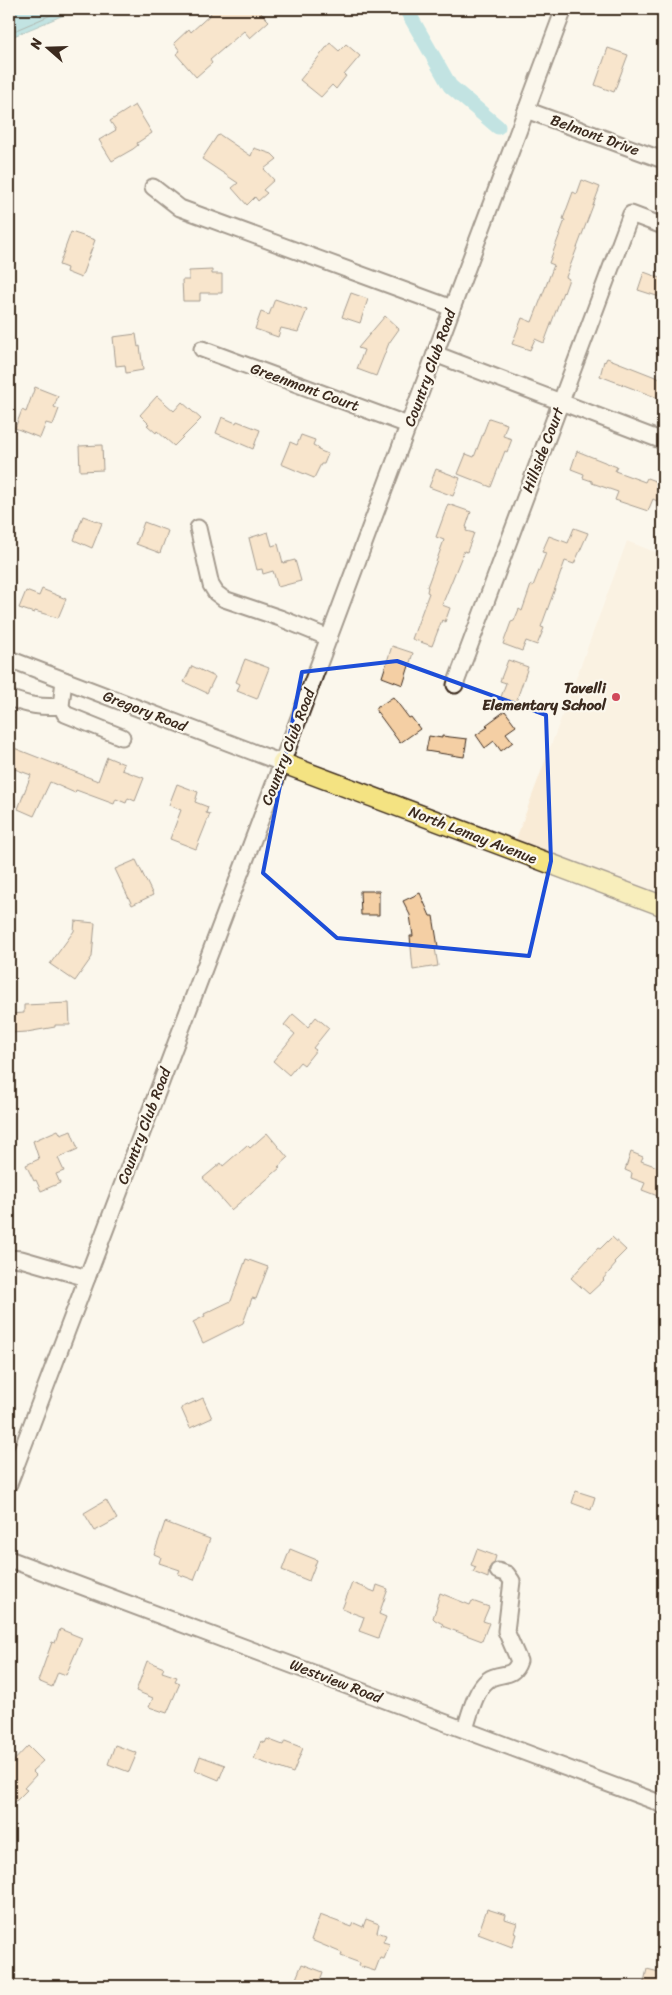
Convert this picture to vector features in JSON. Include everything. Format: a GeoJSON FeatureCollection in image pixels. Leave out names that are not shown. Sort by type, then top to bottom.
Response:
{"type":"FeatureCollection","features":[{"type":"Feature","properties":{"kind":"main road","name":"North Lemay Avenue"},"geometry":{"type":"LineString","coordinates":[[282,763],[663,906]]}},
{"type":"Feature","properties":{"kind":"street","name":"Country Club Road"},"geometry":{"type":"LineString","coordinates":[[9,1484],[282,763],[564,9]]}},
{"type":"Feature","properties":{"kind":"street","name":"Belmont Drive"},"geometry":{"type":"LineString","coordinates":[[526,110],[663,160]]}},
{"type":"Feature","properties":{"kind":"street"},"geometry":{"type":"LineString","coordinates":[[153,187],[180,208],[452,308]]}},
{"type":"Feature","properties":{"kind":"street","name":"Hillside Court"},"geometry":{"type":"LineString","coordinates":[[455,685],[631,214],[663,226]]}},
{"type":"Feature","properties":{"kind":"street","name":"Greenmont Court"},"geometry":{"type":"LineString","coordinates":[[202,349],[408,425]]}},
{"type":"Feature","properties":{"kind":"street"},"geometry":{"type":"LineString","coordinates":[[435,354],[663,441]]}},
{"type":"Feature","properties":{"kind":"street"},"geometry":{"type":"LineString","coordinates":[[198,528],[211,585],[216,593],[224,599],[280,618],[329,638]]}},
{"type":"Feature","properties":{"kind":"street","name":"Gregory Road"},"geometry":{"type":"LineString","coordinates":[[9,659],[282,763]]}},
{"type":"Feature","properties":{"kind":"street"},"geometry":{"type":"LineString","coordinates":[[64,680],[61,706],[65,714],[122,737]]}},
{"type":"Feature","properties":{"kind":"street"},"geometry":{"type":"LineString","coordinates":[[9,698],[26,705],[44,708],[61,706]]}},
{"type":"Feature","properties":{"kind":"street"},"geometry":{"type":"LineString","coordinates":[[9,1258],[21,1259],[87,1278]]}},
{"type":"Feature","properties":{"kind":"street","name":"Westview Road"},"geometry":{"type":"LineString","coordinates":[[9,1559],[464,1729],[663,1806]]}},
{"type":"Feature","properties":{"kind":"street"},"geometry":{"type":"LineString","coordinates":[[464,1729],[480,1690],[489,1679],[511,1673],[516,1669],[519,1661],[506,1631],[512,1581],[507,1574],[498,1571]]}},
{"type":"Feature","properties":{"kind":"highlighted area"},"geometry":{"type":"Polygon","coordinates":[[[397,661],[546,715],[551,861],[529,956],[337,938],[263,873],[302,672],[397,661]]]}},
{"type":"Feature","properties":{"kind":"shaded area","name":"Tavelli Elementary School"},"geometry":{"type":"Polygon","coordinates":[[[627,541],[663,555],[663,897],[516,839],[627,541]]]}},
{"type":"Feature","properties":{"kind":"water"},"geometry":{"type":"Polygon","coordinates":[[[9,9],[78,9],[9,38],[9,9]]]}},
{"type":"Feature","properties":{"kind":"building"},"geometry":{"type":"Polygon","coordinates":[[[207,9],[257,9],[269,21],[250,38],[244,31],[210,60],[212,63],[196,77],[176,54],[180,51],[174,43],[189,29],[191,32],[211,14],[207,9]]]}},
{"type":"Feature","properties":{"kind":"building"},"geometry":{"type":"Polygon","coordinates":[[[330,43],[339,51],[346,44],[360,56],[344,75],[346,76],[336,89],[332,85],[321,97],[300,80],[330,43]]]}},
{"type":"Feature","properties":{"kind":"building"},"geometry":{"type":"Polygon","coordinates":[[[608,48],[628,55],[614,92],[595,85],[608,48]]]}},
{"type":"Feature","properties":{"kind":"building"},"geometry":{"type":"Polygon","coordinates":[[[135,105],[152,133],[137,143],[138,145],[133,149],[112,161],[99,140],[116,130],[110,121],[135,105]]]}},
{"type":"Feature","properties":{"kind":"building"},"geometry":{"type":"Polygon","coordinates":[[[220,135],[251,156],[254,148],[272,154],[277,159],[264,169],[274,180],[263,190],[267,193],[258,201],[255,197],[247,205],[232,188],[238,183],[202,159],[217,136],[220,135]]]}},
{"type":"Feature","properties":{"kind":"building"},"geometry":{"type":"Polygon","coordinates":[[[582,180],[600,187],[566,277],[569,279],[564,293],[544,343],[535,339],[530,350],[512,344],[522,318],[532,322],[554,265],[549,263],[565,220],[563,219],[573,192],[577,194],[582,180]]]}},
{"type":"Feature","properties":{"kind":"building"},"geometry":{"type":"Polygon","coordinates":[[[71,232],[95,240],[81,278],[66,272],[67,268],[59,265],[71,232]]]}},
{"type":"Feature","properties":{"kind":"building"},"geometry":{"type":"Polygon","coordinates":[[[212,270],[212,274],[222,274],[222,293],[200,293],[200,301],[183,301],[182,280],[189,280],[189,271],[212,270]]]}},
{"type":"Feature","properties":{"kind":"building"},"geometry":{"type":"Polygon","coordinates":[[[644,272],[663,279],[663,298],[638,290],[644,272]]]}},
{"type":"Feature","properties":{"kind":"building"},"geometry":{"type":"Polygon","coordinates":[[[351,293],[368,299],[360,323],[342,317],[351,293]]]}},
{"type":"Feature","properties":{"kind":"building"},"geometry":{"type":"Polygon","coordinates":[[[275,299],[307,310],[298,332],[281,328],[278,337],[255,329],[261,312],[269,315],[275,299]]]}},
{"type":"Feature","properties":{"kind":"building"},"geometry":{"type":"Polygon","coordinates":[[[385,316],[399,329],[389,343],[376,376],[357,369],[364,350],[358,348],[385,316]]]}},
{"type":"Feature","properties":{"kind":"building"},"geometry":{"type":"Polygon","coordinates":[[[136,334],[138,347],[140,346],[143,370],[126,373],[125,365],[116,366],[113,337],[136,334]]]}},
{"type":"Feature","properties":{"kind":"building"},"geometry":{"type":"Polygon","coordinates":[[[607,358],[663,380],[663,400],[600,376],[604,361],[607,358]]]}},
{"type":"Feature","properties":{"kind":"building"},"geometry":{"type":"Polygon","coordinates":[[[35,387],[58,396],[54,407],[59,409],[53,425],[46,423],[40,438],[15,428],[22,410],[26,412],[35,387]]]}},
{"type":"Feature","properties":{"kind":"building"},"geometry":{"type":"Polygon","coordinates":[[[157,396],[174,411],[182,402],[201,419],[174,446],[147,425],[149,424],[140,415],[157,396]]]}},
{"type":"Feature","properties":{"kind":"building"},"geometry":{"type":"Polygon","coordinates":[[[222,417],[260,430],[253,449],[216,433],[222,417]]]}},
{"type":"Feature","properties":{"kind":"building"},"geometry":{"type":"Polygon","coordinates":[[[489,418],[507,424],[503,436],[512,439],[507,452],[505,451],[491,487],[458,474],[466,454],[474,457],[489,418]]]}},
{"type":"Feature","properties":{"kind":"building"},"geometry":{"type":"Polygon","coordinates":[[[301,435],[315,440],[313,445],[319,448],[318,450],[328,454],[324,464],[321,464],[314,478],[281,464],[290,442],[297,445],[301,435]]]}},
{"type":"Feature","properties":{"kind":"building"},"geometry":{"type":"Polygon","coordinates":[[[102,445],[103,470],[80,471],[79,446],[102,445]]]}},
{"type":"Feature","properties":{"kind":"building"},"geometry":{"type":"Polygon","coordinates":[[[577,451],[617,467],[615,471],[645,482],[647,478],[663,484],[657,501],[653,499],[648,511],[615,500],[618,492],[592,483],[592,481],[583,478],[584,474],[571,469],[577,451]]]}},
{"type":"Feature","properties":{"kind":"building"},"geometry":{"type":"Polygon","coordinates":[[[436,469],[460,478],[453,496],[429,487],[436,469]]]}},
{"type":"Feature","properties":{"kind":"building"},"geometry":{"type":"Polygon","coordinates":[[[448,504],[471,512],[466,531],[474,533],[467,552],[464,551],[442,605],[450,608],[445,622],[442,620],[432,646],[412,639],[429,593],[427,592],[427,587],[444,540],[436,537],[448,504]]]}},
{"type":"Feature","properties":{"kind":"building"},"geometry":{"type":"Polygon","coordinates":[[[83,516],[102,523],[92,548],[74,540],[83,516]]]}},
{"type":"Feature","properties":{"kind":"building"},"geometry":{"type":"Polygon","coordinates":[[[144,522],[168,531],[160,553],[136,544],[144,522]]]}},
{"type":"Feature","properties":{"kind":"building"},"geometry":{"type":"Polygon","coordinates":[[[574,528],[588,533],[574,564],[565,561],[541,627],[544,628],[537,645],[526,641],[522,651],[503,644],[511,622],[514,621],[519,609],[522,611],[531,585],[533,586],[546,553],[542,552],[549,536],[568,543],[574,528]]]}},
{"type":"Feature","properties":{"kind":"building"},"geometry":{"type":"Polygon","coordinates":[[[268,532],[272,546],[278,544],[283,563],[295,560],[301,581],[278,587],[273,571],[263,574],[262,569],[257,570],[249,538],[268,532]]]}},
{"type":"Feature","properties":{"kind":"building"},"geometry":{"type":"Polygon","coordinates":[[[42,589],[66,599],[58,618],[19,608],[26,591],[39,596],[42,589]]]}},
{"type":"Feature","properties":{"kind":"building"},"geometry":{"type":"Polygon","coordinates":[[[392,646],[413,653],[403,685],[382,677],[392,646]]]}},
{"type":"Feature","properties":{"kind":"building"},"geometry":{"type":"Polygon","coordinates":[[[245,659],[269,668],[257,699],[237,691],[240,684],[236,682],[245,659]]]}},
{"type":"Feature","properties":{"kind":"building"},"geometry":{"type":"Polygon","coordinates":[[[508,660],[528,667],[516,702],[501,697],[506,683],[500,681],[508,660]]]}},
{"type":"Feature","properties":{"kind":"building"},"geometry":{"type":"Polygon","coordinates":[[[192,666],[215,677],[207,693],[184,682],[192,666]]]}},
{"type":"Feature","properties":{"kind":"building"},"geometry":{"type":"Polygon","coordinates":[[[393,697],[420,729],[400,743],[375,709],[393,697]]]}},
{"type":"Feature","properties":{"kind":"building"},"geometry":{"type":"Polygon","coordinates":[[[505,711],[516,726],[506,733],[513,742],[501,751],[494,741],[485,748],[476,735],[505,711]]]}},
{"type":"Feature","properties":{"kind":"building"},"geometry":{"type":"Polygon","coordinates":[[[429,736],[467,739],[464,757],[426,751],[429,736]]]}},
{"type":"Feature","properties":{"kind":"building"},"geometry":{"type":"Polygon","coordinates":[[[9,746],[98,781],[107,757],[124,764],[122,770],[144,778],[135,801],[128,798],[126,803],[116,799],[114,804],[76,790],[75,793],[50,782],[34,816],[18,809],[31,775],[9,767],[9,746]]]}},
{"type":"Feature","properties":{"kind":"building"},"geometry":{"type":"Polygon","coordinates":[[[177,784],[198,792],[195,802],[208,807],[206,813],[210,814],[196,849],[170,839],[181,810],[169,805],[177,784]]]}},
{"type":"Feature","properties":{"kind":"building"},"geometry":{"type":"Polygon","coordinates":[[[136,860],[153,895],[132,905],[115,869],[136,860]]]}},
{"type":"Feature","properties":{"kind":"building"},"geometry":{"type":"Polygon","coordinates":[[[360,891],[379,891],[379,915],[361,915],[360,891]]]}},
{"type":"Feature","properties":{"kind":"building"},"geometry":{"type":"Polygon","coordinates":[[[420,893],[430,916],[433,916],[438,947],[435,948],[438,966],[413,970],[410,936],[413,936],[410,915],[403,901],[420,893]]]}},
{"type":"Feature","properties":{"kind":"building"},"geometry":{"type":"Polygon","coordinates":[[[75,921],[95,923],[92,957],[75,981],[50,964],[74,931],[75,921]]]}},
{"type":"Feature","properties":{"kind":"building"},"geometry":{"type":"Polygon","coordinates":[[[69,1003],[70,1025],[55,1025],[55,1027],[27,1032],[9,1033],[9,1014],[24,1013],[24,1005],[69,1003]]]}},
{"type":"Feature","properties":{"kind":"building"},"geometry":{"type":"Polygon","coordinates":[[[293,1014],[308,1027],[316,1017],[329,1028],[313,1048],[316,1050],[304,1065],[300,1062],[289,1075],[273,1061],[295,1034],[284,1025],[293,1014]]]}},
{"type":"Feature","properties":{"kind":"building"},"geometry":{"type":"Polygon","coordinates":[[[58,1130],[61,1135],[71,1131],[78,1149],[58,1158],[64,1171],[56,1174],[60,1183],[41,1191],[26,1165],[39,1159],[33,1141],[58,1130]]]}},
{"type":"Feature","properties":{"kind":"building"},"geometry":{"type":"Polygon","coordinates":[[[267,1133],[288,1158],[278,1167],[280,1168],[231,1210],[203,1178],[221,1163],[223,1166],[247,1145],[250,1148],[267,1133]]]}},
{"type":"Feature","properties":{"kind":"building"},"geometry":{"type":"Polygon","coordinates":[[[631,1152],[643,1157],[641,1161],[663,1169],[663,1198],[642,1190],[645,1183],[631,1178],[632,1173],[625,1170],[631,1152]]]}},
{"type":"Feature","properties":{"kind":"building"},"geometry":{"type":"Polygon","coordinates":[[[612,1237],[626,1250],[614,1262],[616,1264],[604,1280],[589,1294],[571,1278],[598,1248],[600,1249],[612,1237]]]}},
{"type":"Feature","properties":{"kind":"building"},"geometry":{"type":"Polygon","coordinates":[[[246,1259],[268,1267],[256,1299],[252,1298],[243,1323],[203,1343],[193,1322],[205,1316],[204,1314],[231,1301],[246,1259]]]}},
{"type":"Feature","properties":{"kind":"building"},"geometry":{"type":"Polygon","coordinates":[[[203,1398],[212,1418],[190,1428],[181,1408],[203,1398]]]}},
{"type":"Feature","properties":{"kind":"building"},"geometry":{"type":"Polygon","coordinates":[[[576,1491],[595,1497],[591,1510],[572,1503],[576,1491]]]}},
{"type":"Feature","properties":{"kind":"building"},"geometry":{"type":"Polygon","coordinates":[[[106,1500],[117,1519],[95,1531],[84,1513],[106,1500]]]}},
{"type":"Feature","properties":{"kind":"building"},"geometry":{"type":"Polygon","coordinates":[[[165,1522],[210,1539],[194,1580],[178,1574],[180,1570],[159,1563],[161,1557],[154,1554],[165,1522]]]}},
{"type":"Feature","properties":{"kind":"building"},"geometry":{"type":"Polygon","coordinates":[[[290,1549],[317,1560],[309,1581],[282,1570],[290,1549]]]}},
{"type":"Feature","properties":{"kind":"building"},"geometry":{"type":"Polygon","coordinates":[[[477,1549],[496,1556],[494,1563],[489,1568],[488,1578],[473,1572],[476,1567],[471,1565],[477,1549]]]}},
{"type":"Feature","properties":{"kind":"building"},"geometry":{"type":"Polygon","coordinates":[[[352,1583],[375,1592],[377,1585],[388,1589],[379,1614],[386,1617],[378,1638],[359,1631],[364,1617],[342,1609],[352,1583]]]}},
{"type":"Feature","properties":{"kind":"building"},"geometry":{"type":"Polygon","coordinates":[[[440,1593],[470,1605],[472,1601],[489,1607],[483,1621],[489,1623],[482,1641],[442,1626],[443,1624],[433,1618],[440,1593]]]}},
{"type":"Feature","properties":{"kind":"building"},"geometry":{"type":"Polygon","coordinates":[[[60,1629],[82,1638],[66,1675],[58,1672],[52,1687],[38,1681],[52,1642],[55,1643],[60,1629]]]}},
{"type":"Feature","properties":{"kind":"building"},"geometry":{"type":"Polygon","coordinates":[[[147,1661],[164,1668],[162,1672],[177,1677],[175,1681],[180,1683],[167,1713],[149,1707],[153,1698],[136,1691],[147,1661]]]}},
{"type":"Feature","properties":{"kind":"building"},"geometry":{"type":"Polygon","coordinates":[[[267,1739],[283,1745],[285,1741],[303,1748],[293,1773],[254,1759],[261,1741],[265,1743],[267,1739]]]}},
{"type":"Feature","properties":{"kind":"building"},"geometry":{"type":"Polygon","coordinates":[[[115,1745],[137,1753],[129,1772],[108,1764],[115,1745]]]}},
{"type":"Feature","properties":{"kind":"building"},"geometry":{"type":"Polygon","coordinates":[[[28,1746],[43,1761],[32,1771],[36,1775],[24,1788],[27,1790],[9,1808],[9,1766],[28,1746]]]}},
{"type":"Feature","properties":{"kind":"building"},"geometry":{"type":"Polygon","coordinates":[[[200,1756],[225,1765],[219,1780],[195,1770],[200,1756]]]}},
{"type":"Feature","properties":{"kind":"building"},"geometry":{"type":"Polygon","coordinates":[[[487,1909],[506,1915],[505,1919],[517,1923],[512,1947],[478,1934],[487,1909]]]}},
{"type":"Feature","properties":{"kind":"building"},"geometry":{"type":"Polygon","coordinates":[[[320,1915],[352,1927],[354,1923],[363,1927],[366,1919],[379,1924],[377,1932],[386,1935],[383,1942],[390,1944],[384,1959],[380,1958],[375,1971],[359,1966],[360,1963],[341,1956],[342,1953],[311,1940],[320,1915]]]}},
{"type":"Feature","properties":{"kind":"building"},"geometry":{"type":"Polygon","coordinates":[[[302,1964],[323,1972],[318,1986],[293,1986],[302,1964]]]}},
{"type":"Feature","properties":{"kind":"building"},"geometry":{"type":"Polygon","coordinates":[[[647,1969],[663,1973],[663,1986],[643,1986],[647,1969]]]}},
{"type":"Feature","properties":{"kind":"waterway"},"geometry":{"type":"LineString","coordinates":[[406,9],[450,86],[498,127]]}},
{"type":"Feature","properties":{"kind":"place","name":"Tavelli Elementary School"},"geometry":{"type":"Point","coordinates":[616,697]}}]}
